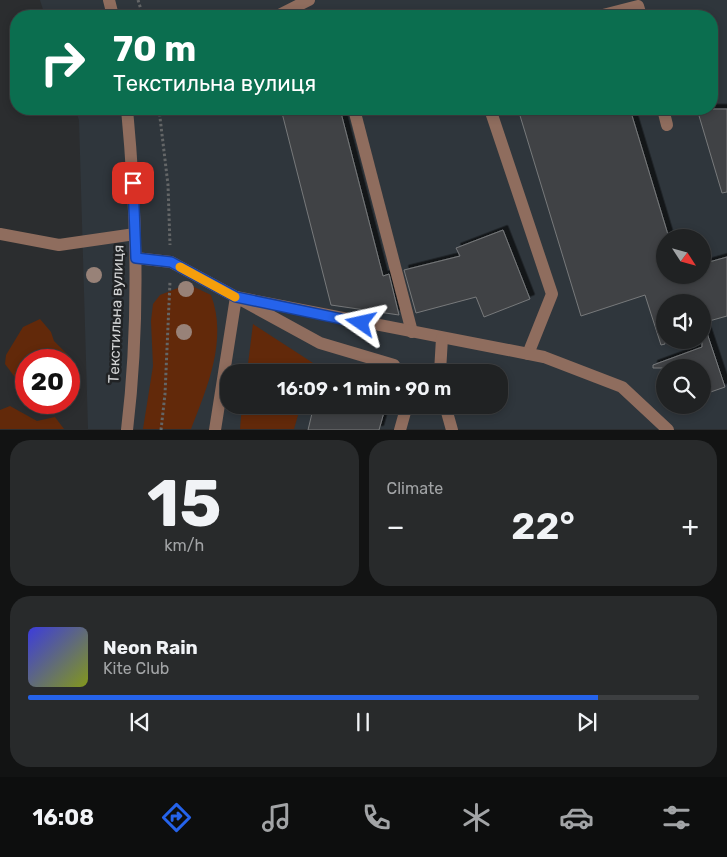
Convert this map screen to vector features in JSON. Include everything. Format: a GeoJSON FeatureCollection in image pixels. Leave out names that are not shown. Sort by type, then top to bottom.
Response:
{"type":"FeatureCollection","features":[{"type":"Feature","properties":{"kind":"street"},"geometry":{"type":"LineString","coordinates":[[289,10],[309,0]]}},
{"type":"Feature","properties":{"kind":"street"},"geometry":{"type":"LineString","coordinates":[[622,10],[638,6],[639,10]]}},
{"type":"Feature","properties":{"kind":"street","name":"Текстильна вулиця"},"geometry":{"type":"LineString","coordinates":[[127,430],[136,298],[133,166],[128,115]]}},
{"type":"Feature","properties":{"kind":"street"},"geometry":{"type":"LineString","coordinates":[[356,115],[412,332]]}},
{"type":"Feature","properties":{"kind":"street"},"geometry":{"type":"LineString","coordinates":[[492,115],[552,294],[528,354]]}},
{"type":"Feature","properties":{"kind":"street"},"geometry":{"type":"LineString","coordinates":[[664,115],[667,125]]}},
{"type":"Feature","properties":{"kind":"street"},"geometry":{"type":"LineString","coordinates":[[0,234],[59,245],[135,234]]}},
{"type":"Feature","properties":{"kind":"street"},"geometry":{"type":"LineString","coordinates":[[136,258],[171,262],[320,343],[391,364]]}},
{"type":"Feature","properties":{"kind":"street"},"geometry":{"type":"LineString","coordinates":[[236,297],[544,357],[622,388],[668,430]]}},
{"type":"Feature","properties":{"kind":"street"},"geometry":{"type":"LineString","coordinates":[[215,430],[236,297]]}},
{"type":"Feature","properties":{"kind":"street"},"geometry":{"type":"LineString","coordinates":[[440,364],[442,338]]}},
{"type":"Feature","properties":{"kind":"street"},"geometry":{"type":"LineString","coordinates":[[400,430],[404,414]]}},
{"type":"Feature","properties":{"kind":"street"},"geometry":{"type":"LineString","coordinates":[[448,414],[452,430]]}},
{"type":"Feature","properties":{"kind":"path"},"geometry":{"type":"LineString","coordinates":[[160,115],[168,185],[171,262],[165,394],[161,430]]}},
{"type":"Feature","properties":{"kind":"shaded area"},"geometry":{"type":"Polygon","coordinates":[[[40,0],[727,0],[727,429],[88,429],[79,120],[77,115],[718,115],[718,10],[43,10],[40,0]]]}},
{"type":"Feature","properties":{"kind":"shaded area"},"geometry":{"type":"Polygon","coordinates":[[[188,284],[211,295],[216,312],[216,346],[209,380],[191,429],[143,429],[153,366],[151,321],[153,304],[160,295],[188,284]]]}},
{"type":"Feature","properties":{"kind":"shaded area"},"geometry":{"type":"Polygon","coordinates":[[[40,319],[51,332],[54,341],[62,349],[15,349],[15,377],[5,364],[6,355],[23,327],[40,319]]]}},
{"type":"Feature","properties":{"kind":"shaded area"},"geometry":{"type":"Polygon","coordinates":[[[253,324],[313,363],[313,364],[248,364],[253,324]]]}},
{"type":"Feature","properties":{"kind":"shaded area"},"geometry":{"type":"Polygon","coordinates":[[[10,406],[15,409],[15,414],[24,414],[37,421],[55,417],[64,429],[0,429],[0,410],[10,406]]]}},
{"type":"Feature","properties":{"kind":"shaded area"},"geometry":{"type":"Polygon","coordinates":[[[241,414],[298,414],[294,429],[240,429],[241,414]]]}},
{"type":"Feature","properties":{"kind":"building"},"geometry":{"type":"Polygon","coordinates":[[[718,109],[727,109],[727,192],[722,193],[699,115],[718,115],[718,109]]]}},
{"type":"Feature","properties":{"kind":"building"},"geometry":{"type":"Polygon","coordinates":[[[283,115],[342,115],[383,276],[389,274],[399,315],[331,305],[283,115]]]}},
{"type":"Feature","properties":{"kind":"building"},"geometry":{"type":"Polygon","coordinates":[[[520,115],[632,115],[666,229],[656,229],[656,284],[711,284],[711,261],[727,257],[727,316],[711,320],[711,294],[656,294],[656,329],[645,295],[581,316],[520,115]]]}},
{"type":"Feature","properties":{"kind":"building"},"geometry":{"type":"Polygon","coordinates":[[[503,230],[530,299],[484,317],[476,297],[416,313],[404,270],[460,256],[456,248],[503,230]]]}},
{"type":"Feature","properties":{"kind":"building"},"geometry":{"type":"Polygon","coordinates":[[[711,345],[725,387],[711,392],[711,359],[669,359],[697,349],[711,349],[711,345]]]}},
{"type":"Feature","properties":{"kind":"building"},"geometry":{"type":"Polygon","coordinates":[[[312,414],[383,414],[379,430],[308,430],[312,414]]]}},
{"type":"Feature","properties":{"kind":"slow traffic"},"geometry":{"type":"LineString","coordinates":[[180,267],[235,297]]}},
{"type":"Feature","properties":{"kind":"route"},"geometry":{"type":"LineString","coordinates":[[133,183],[136,258],[171,262],[236,297],[361,323]]}}]}
